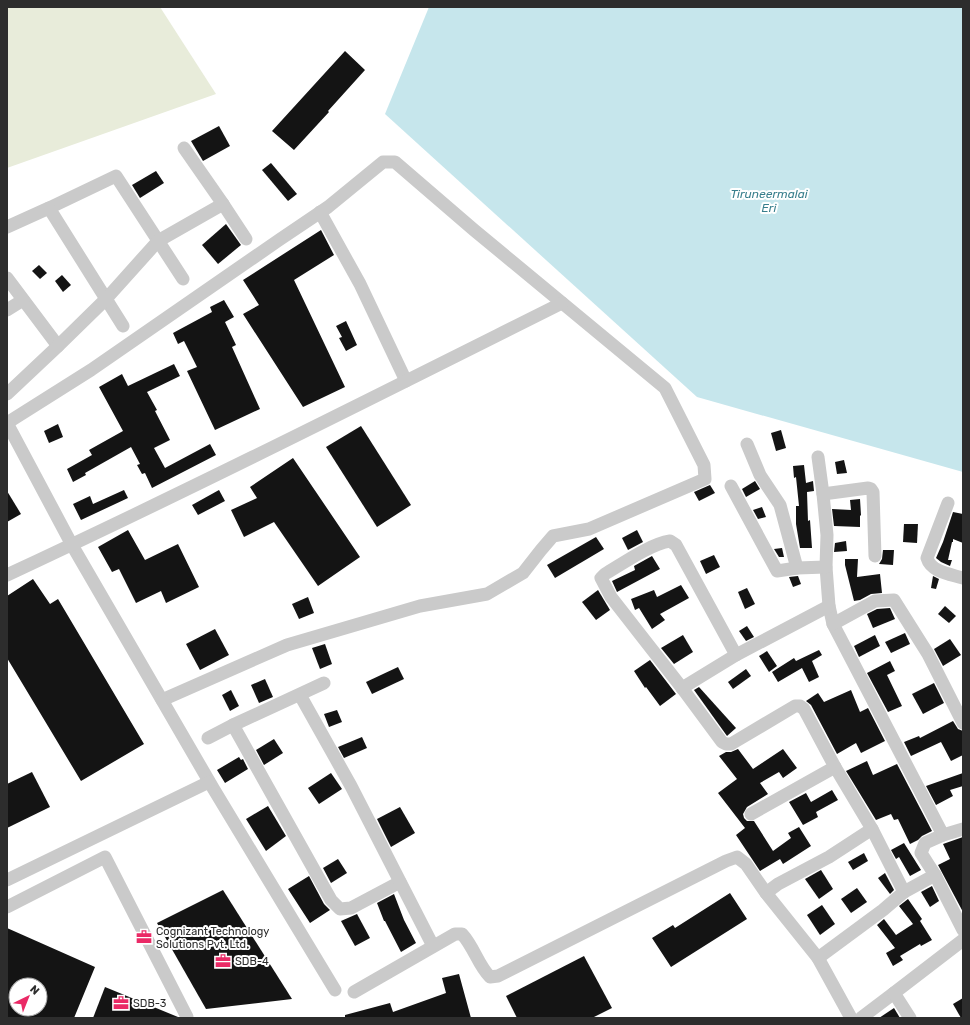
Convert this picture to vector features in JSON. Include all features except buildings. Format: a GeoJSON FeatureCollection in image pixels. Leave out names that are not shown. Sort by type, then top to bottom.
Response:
{"type":"FeatureCollection","features":[{"type":"Feature","properties":{"kind":"street"},"geometry":{"type":"LineString","coordinates":[[184,148],[224,204],[246,240]]}},
{"type":"Feature","properties":{"kind":"street"},"geometry":{"type":"LineString","coordinates":[[162,700],[287,646],[420,606],[487,594],[523,573],[554,536],[589,529],[705,479],[704,465],[665,388],[474,230],[395,162],[383,162],[320,212],[91,370],[7,423],[72,545],[162,700],[210,782],[335,990]]}},
{"type":"Feature","properties":{"kind":"street"},"geometry":{"type":"LineString","coordinates":[[7,227],[116,176],[183,279]]}},
{"type":"Feature","properties":{"kind":"street"},"geometry":{"type":"LineString","coordinates":[[7,394],[106,298],[158,241],[224,204]]}},
{"type":"Feature","properties":{"kind":"street"},"geometry":{"type":"LineString","coordinates":[[49,208],[123,326]]}},
{"type":"Feature","properties":{"kind":"street"},"geometry":{"type":"LineString","coordinates":[[320,212],[360,284],[406,381]]}},
{"type":"Feature","properties":{"kind":"street"},"geometry":{"type":"LineString","coordinates":[[7,278],[58,346]]}},
{"type":"Feature","properties":{"kind":"street"},"geometry":{"type":"LineString","coordinates":[[7,310],[23,300]]}},
{"type":"Feature","properties":{"kind":"street"},"geometry":{"type":"LineString","coordinates":[[7,575],[72,545],[562,303]]}},
{"type":"Feature","properties":{"kind":"street"},"geometry":{"type":"LineString","coordinates":[[747,444],[760,475],[780,505],[797,568]]}},
{"type":"Feature","properties":{"kind":"street"},"geometry":{"type":"LineString","coordinates":[[818,457],[827,535],[826,568],[829,606],[833,624],[943,835]]}},
{"type":"Feature","properties":{"kind":"street"},"geometry":{"type":"LineString","coordinates":[[731,486],[777,571],[780,572],[797,568],[826,568]]}},
{"type":"Feature","properties":{"kind":"street"},"geometry":{"type":"LineString","coordinates":[[823,494],[868,488],[871,489],[873,492],[875,556]]}},
{"type":"Feature","properties":{"kind":"street"},"geometry":{"type":"LineString","coordinates":[[948,503],[927,558],[928,564],[932,568],[963,578]]}},
{"type":"Feature","properties":{"kind":"street"},"geometry":{"type":"LineString","coordinates":[[736,655],[676,545],[670,541],[663,542],[605,574],[601,578],[611,597],[722,742],[731,744],[795,706],[800,706],[804,709],[872,829],[904,892]]}},
{"type":"Feature","properties":{"kind":"street"},"geometry":{"type":"LineString","coordinates":[[833,624],[875,600],[894,600],[928,654],[963,723]]}},
{"type":"Feature","properties":{"kind":"street"},"geometry":{"type":"LineString","coordinates":[[682,688],[736,655],[829,606]]}},
{"type":"Feature","properties":{"kind":"street"},"geometry":{"type":"LineString","coordinates":[[208,738],[232,725],[324,683]]}},
{"type":"Feature","properties":{"kind":"street"},"geometry":{"type":"LineString","coordinates":[[300,695],[351,786],[433,946]]}},
{"type":"Feature","properties":{"kind":"street"},"geometry":{"type":"LineString","coordinates":[[232,725],[331,900],[340,909],[351,908],[400,882]]}},
{"type":"Feature","properties":{"kind":"street"},"geometry":{"type":"LineString","coordinates":[[751,814],[835,766]]}},
{"type":"Feature","properties":{"kind":"street"},"geometry":{"type":"LineString","coordinates":[[7,880],[210,782]]}},
{"type":"Feature","properties":{"kind":"street"},"geometry":{"type":"LineString","coordinates":[[766,893],[778,884],[829,856],[872,829]]}},
{"type":"Feature","properties":{"kind":"street"},"geometry":{"type":"LineString","coordinates":[[963,829],[943,835],[925,843],[921,853],[935,875],[963,930]]}},
{"type":"Feature","properties":{"kind":"street"},"geometry":{"type":"LineString","coordinates":[[7,907],[105,856],[187,1017]]}},
{"type":"Feature","properties":{"kind":"street"},"geometry":{"type":"LineString","coordinates":[[354,992],[455,934],[462,934],[467,940],[484,971],[490,977],[498,976],[737,857],[746,864],[766,893],[818,958],[851,1018]]}},
{"type":"Feature","properties":{"kind":"street"},"geometry":{"type":"LineString","coordinates":[[818,958],[883,910],[904,892],[935,875]]}},
{"type":"Feature","properties":{"kind":"street"},"geometry":{"type":"LineString","coordinates":[[861,1018],[963,940]]}},
{"type":"Feature","properties":{"kind":"street"},"geometry":{"type":"LineString","coordinates":[[894,993],[910,1018]]}},
{"type":"Feature","properties":{"kind":"green space"},"geometry":{"type":"Polygon","coordinates":[[[7,7],[160,7],[216,94],[7,168],[7,7]]]}},
{"type":"Feature","properties":{"kind":"water","name":"Tiruneermalai Eri"},"geometry":{"type":"Polygon","coordinates":[[[429,7],[963,7],[963,472],[697,397],[385,114],[429,7]]]}},
{"type":"Feature","properties":{"kind":"place","name":"Cognizant Technology Solutions Pvt. Ltd."},"geometry":{"type":"Point","coordinates":[144,937]}},
{"type":"Feature","properties":{"kind":"place","name":"SDB-4"},"geometry":{"type":"Point","coordinates":[223,961]}},
{"type":"Feature","properties":{"kind":"place","name":"SDB-3"},"geometry":{"type":"Point","coordinates":[121,1003]}}]}
